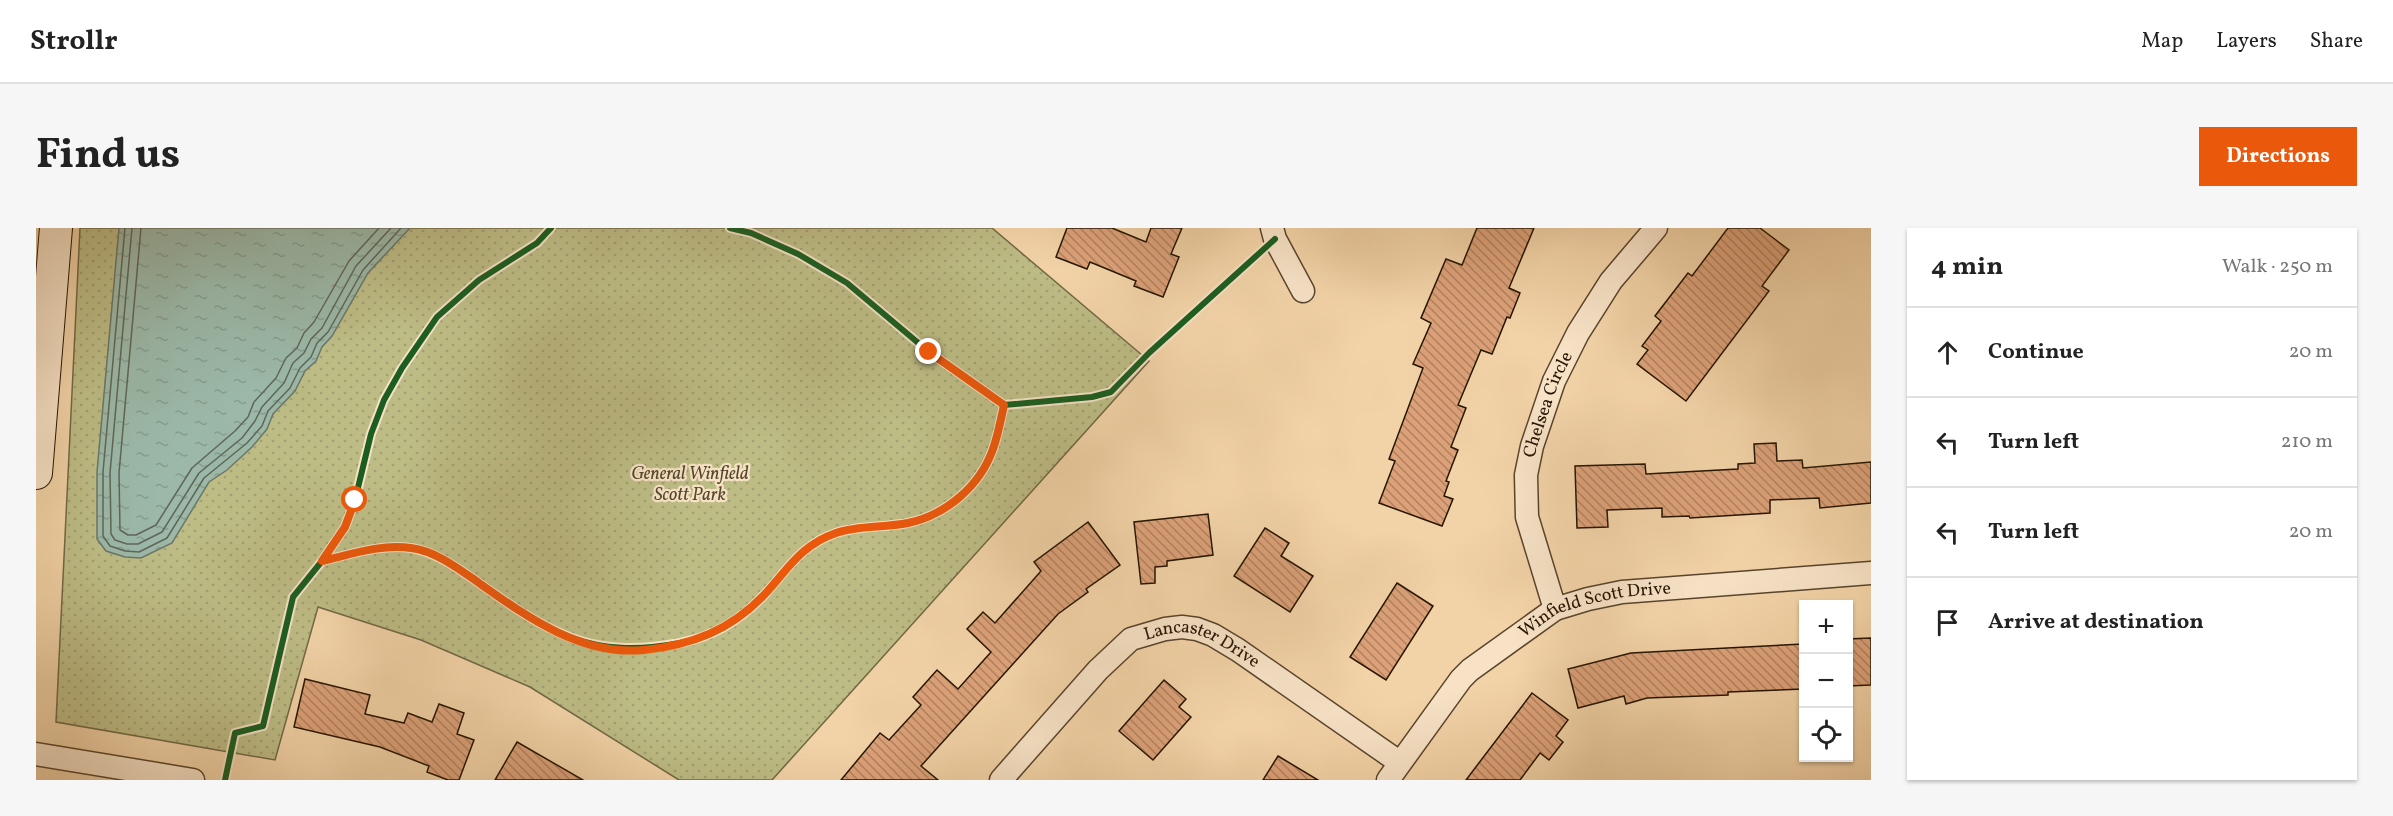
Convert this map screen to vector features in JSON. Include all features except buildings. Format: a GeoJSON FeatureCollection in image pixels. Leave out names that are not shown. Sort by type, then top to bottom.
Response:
{"type":"FeatureCollection","features":[{"type":"Feature","properties":{"kind":"street"},"geometry":{"type":"LineString","coordinates":[[36,473],[56,228]]}},
{"type":"Feature","properties":{"kind":"street"},"geometry":{"type":"LineString","coordinates":[[1272,228],[1275,239],[1303,291]]}},
{"type":"Feature","properties":{"kind":"street","name":"Chelsea Circle"},"geometry":{"type":"LineString","coordinates":[[1555,609],[1527,517],[1526,475],[1532,446],[1554,381],[1578,333],[1611,281],[1656,228]]}},
{"type":"Feature","properties":{"kind":"street","name":"Winfield Scott Drive"},"geometry":{"type":"LineString","coordinates":[[1393,771],[1470,670],[1555,609],[1622,592],[1871,573]]}},
{"type":"Feature","properties":{"kind":"street","name":"Lancaster Drive"},"geometry":{"type":"LineString","coordinates":[[1000,780],[1098,670],[1131,639],[1165,628],[1182,627],[1214,635],[1238,650],[1393,771]]}},
{"type":"Feature","properties":{"kind":"street"},"geometry":{"type":"LineString","coordinates":[[36,754],[193,780]]}},
{"type":"Feature","properties":{"kind":"green space","name":"General Winfield Scott Park"},"geometry":{"type":"Polygon","coordinates":[[[80,228],[992,228],[1149,361],[772,780],[679,780],[530,687],[421,640],[318,607],[275,760],[56,722],[80,228]]]}},
{"type":"Feature","properties":{"kind":"water"},"geometry":{"type":"Polygon","coordinates":[[[119,228],[410,228],[368,273],[332,336],[322,347],[316,361],[305,371],[295,391],[273,414],[267,429],[252,447],[227,470],[209,482],[172,543],[141,558],[125,557],[106,551],[97,539],[97,472],[119,228]]]}},
{"type":"Feature","properties":{"kind":"cycle path"},"geometry":{"type":"LineString","coordinates":[[225,780],[235,733],[263,726],[293,597],[322,561],[345,527],[355,500],[371,434],[384,400],[402,368],[437,317],[479,280],[537,243],[551,228]]}},
{"type":"Feature","properties":{"kind":"cycle path"},"geometry":{"type":"LineString","coordinates":[[322,561],[388,547],[420,550],[455,567],[527,616],[572,638],[596,645],[621,648],[649,647],[692,640],[726,626],[756,603],[804,551],[824,538],[845,530],[899,525],[922,519],[960,497],[980,475],[987,462],[993,449],[1004,405],[929,352],[847,283],[798,254],[751,233],[730,228]]}},
{"type":"Feature","properties":{"kind":"cycle path"},"geometry":{"type":"LineString","coordinates":[[1004,405],[1092,397],[1111,392],[1149,353],[1275,239]]}},
{"type":"Feature","properties":{"kind":"route"},"geometry":{"type":"LineString","coordinates":[[355,500],[345,527],[322,561],[383,546],[413,548],[456,567],[532,620],[582,642],[611,648],[642,650],[683,643],[714,633],[737,620],[764,595],[794,560],[815,542],[855,528],[908,523],[930,517],[954,503],[978,478],[993,450],[1004,405],[929,352]]}}]}
